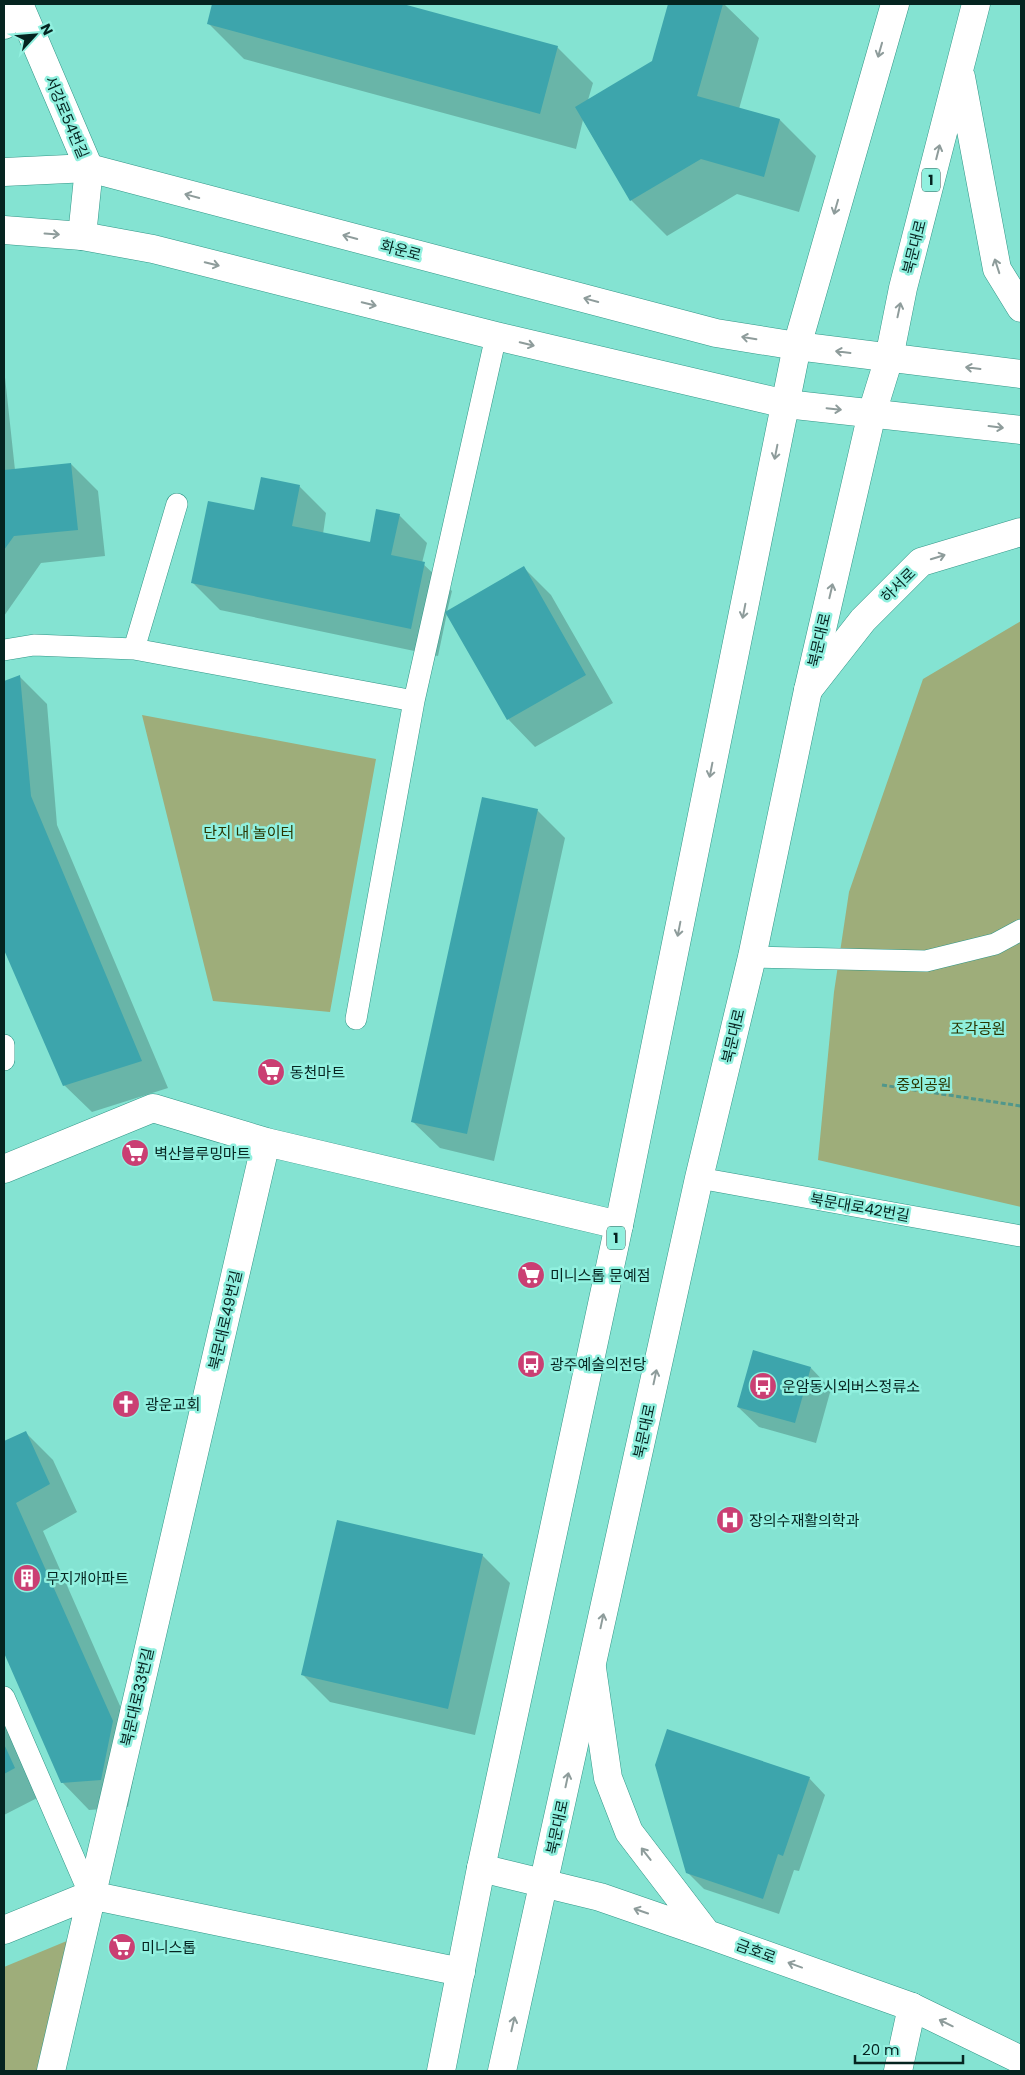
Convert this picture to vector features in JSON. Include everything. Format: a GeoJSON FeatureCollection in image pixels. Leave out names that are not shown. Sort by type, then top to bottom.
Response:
{"type":"FeatureCollection","features":[{"type":"Feature","properties":{"kind":"street"},"geometry":{"type":"LineString","coordinates":[[4,25],[10,4]]}},
{"type":"Feature","properties":{"kind":"street","name":"서강로54번길"},"geometry":{"type":"LineString","coordinates":[[19,4],[89,168],[82,236]]}},
{"type":"Feature","properties":{"kind":"street","name":"1"},"geometry":{"type":"LineString","coordinates":[[440,2071],[481,1868],[619,1225],[798,346],[894,4]]}},
{"type":"Feature","properties":{"kind":"street","name":"북문대로"},"geometry":{"type":"LineString","coordinates":[[502,2071],[699,1178],[752,958],[808,690],[872,413],[889,358],[903,288],[976,4]]}},
{"type":"Feature","properties":{"kind":"street"},"geometry":{"type":"LineString","coordinates":[[959,68],[997,269],[1021,308]]}},
{"type":"Feature","properties":{"kind":"street","name":"화운로"},"geometry":{"type":"LineString","coordinates":[[4,172],[89,168],[716,333],[798,346]]}},
{"type":"Feature","properties":{"kind":"street"},"geometry":{"type":"LineString","coordinates":[[4,230],[82,236],[153,249],[496,336],[786,404],[1021,430]]}},
{"type":"Feature","properties":{"kind":"street"},"geometry":{"type":"LineString","coordinates":[[798,346],[1021,374]]}},
{"type":"Feature","properties":{"kind":"street","name":"하서로"},"geometry":{"type":"LineString","coordinates":[[808,690],[863,620],[920,562],[1021,532]]}},
{"type":"Feature","properties":{"kind":"street"},"geometry":{"type":"LineString","coordinates":[[4,1169],[153,1108],[266,1142],[619,1225]]}},
{"type":"Feature","properties":{"kind":"street","name":"북문대로49번길"},"geometry":{"type":"LineString","coordinates":[[183,1498],[266,1142]]}},
{"type":"Feature","properties":{"kind":"street","name":"북문대로33번길"},"geometry":{"type":"LineString","coordinates":[[51,2071],[90,1895],[183,1498]]}},
{"type":"Feature","properties":{"kind":"street"},"geometry":{"type":"LineString","coordinates":[[592,1668],[608,1778],[629,1832],[707,1934]]}},
{"type":"Feature","properties":{"kind":"street","name":"금호로"},"geometry":{"type":"LineString","coordinates":[[481,1868],[600,1897],[707,1934],[912,2007],[1021,2060]]}},
{"type":"Feature","properties":{"kind":"street"},"geometry":{"type":"LineString","coordinates":[[4,1930],[90,1895],[461,1972]]}},
{"type":"Feature","properties":{"kind":"street"},"geometry":{"type":"LineString","coordinates":[[898,2071],[912,2007]]}},
{"type":"Feature","properties":{"kind":"lane"},"geometry":{"type":"LineString","coordinates":[[356,1019],[414,701],[496,336]]}},
{"type":"Feature","properties":{"kind":"lane"},"geometry":{"type":"LineString","coordinates":[[134,650],[177,504]]}},
{"type":"Feature","properties":{"kind":"lane"},"geometry":{"type":"LineString","coordinates":[[4,650],[34,645],[134,650],[414,701]]}},
{"type":"Feature","properties":{"kind":"lane"},"geometry":{"type":"LineString","coordinates":[[752,958],[926,961],[995,944],[1021,930]]}},
{"type":"Feature","properties":{"kind":"lane"},"geometry":{"type":"LineString","coordinates":[[4,1045],[4,1060]]}},
{"type":"Feature","properties":{"kind":"lane","name":"북문대로42번길"},"geometry":{"type":"LineString","coordinates":[[699,1178],[1021,1236]]}},
{"type":"Feature","properties":{"kind":"lane"},"geometry":{"type":"LineString","coordinates":[[4,1697],[90,1895]]}},
{"type":"Feature","properties":{"kind":"path"},"geometry":{"type":"LineString","coordinates":[[882,1085],[1021,1106]]}},
{"type":"Feature","properties":{"kind":"green space","name":"중외공원"},"geometry":{"type":"Polygon","coordinates":[[[1021,621],[1021,1207],[818,1160],[834,992],[849,892],[923,679],[1021,621]]]}},
{"type":"Feature","properties":{"kind":"green space","name":"단지 내 놀이터"},"geometry":{"type":"Polygon","coordinates":[[[142,715],[376,759],[330,1012],[213,1001],[142,715]]]}},
{"type":"Feature","properties":{"kind":"green space"},"geometry":{"type":"Polygon","coordinates":[[[74,1938],[41,2071],[4,2071],[4,1967],[74,1938]]]}},
{"type":"Feature","properties":{"kind":"building"},"geometry":{"type":"Polygon","coordinates":[[[212,4],[403,4],[558,46],[540,114],[207,24],[212,4]]]}},
{"type":"Feature","properties":{"kind":"building"},"geometry":{"type":"Polygon","coordinates":[[[668,4],[723,4],[697,96],[780,119],[764,177],[701,159],[630,201],[575,107],[652,61],[668,4]]]}},
{"type":"Feature","properties":{"kind":"building"},"geometry":{"type":"Polygon","coordinates":[[[71,463],[78,530],[14,536],[4,550],[4,470],[71,463]]]}},
{"type":"Feature","properties":{"kind":"building"},"geometry":{"type":"Polygon","coordinates":[[[261,477],[300,485],[292,526],[370,542],[376,509],[400,514],[391,555],[425,562],[411,629],[191,583],[208,501],[254,510],[261,477]]]}},
{"type":"Feature","properties":{"kind":"building"},"geometry":{"type":"Polygon","coordinates":[[[524,566],[586,675],[507,720],[445,612],[524,566]]]}},
{"type":"Feature","properties":{"kind":"building"},"geometry":{"type":"Polygon","coordinates":[[[20,675],[31,796],[142,1061],[63,1086],[4,950],[4,681],[20,675]]]}},
{"type":"Feature","properties":{"kind":"building"},"geometry":{"type":"Polygon","coordinates":[[[482,797],[538,809],[467,1134],[411,1122],[482,797]]]}},
{"type":"Feature","properties":{"kind":"building"},"geometry":{"type":"Polygon","coordinates":[[[753,1350],[811,1367],[795,1423],[737,1407],[753,1350]]]}},
{"type":"Feature","properties":{"kind":"building","name":"무지개아파트"},"geometry":{"type":"Polygon","coordinates":[[[26,1431],[50,1484],[16,1503],[113,1721],[101,1780],[61,1783],[4,1653],[4,1441],[26,1431]]]}},
{"type":"Feature","properties":{"kind":"building"},"geometry":{"type":"Polygon","coordinates":[[[337,1520],[483,1554],[448,1709],[301,1675],[337,1520]]]}},
{"type":"Feature","properties":{"kind":"building"},"geometry":{"type":"Polygon","coordinates":[[[667,1729],[810,1777],[783,1856],[778,1854],[763,1899],[686,1873],[655,1765],[667,1729]]]}},
{"type":"Feature","properties":{"kind":"building"},"geometry":{"type":"Polygon","coordinates":[[[4,1744],[15,1768],[4,1774],[4,1744]]]}},
{"type":"Feature","properties":{"kind":"place","name":"동천마트"},"geometry":{"type":"Point","coordinates":[271,1072]}},
{"type":"Feature","properties":{"kind":"place","name":"벽산블루밍마트"},"geometry":{"type":"Point","coordinates":[135,1153]}},
{"type":"Feature","properties":{"kind":"place","name":"미니스톱 문예점"},"geometry":{"type":"Point","coordinates":[531,1275]}},
{"type":"Feature","properties":{"kind":"place","name":"광주예술의전당"},"geometry":{"type":"Point","coordinates":[531,1364]}},
{"type":"Feature","properties":{"kind":"place","name":"운암동시외버스정류소"},"geometry":{"type":"Point","coordinates":[763,1386]}},
{"type":"Feature","properties":{"kind":"place","name":"광운교회"},"geometry":{"type":"Point","coordinates":[126,1404]}},
{"type":"Feature","properties":{"kind":"place","name":"장의수재활의학과"},"geometry":{"type":"Point","coordinates":[730,1520]}},
{"type":"Feature","properties":{"kind":"place","name":"무지개아파트"},"geometry":{"type":"Point","coordinates":[27,1578]}},
{"type":"Feature","properties":{"kind":"place","name":"미니스톱"},"geometry":{"type":"Point","coordinates":[122,1947]}},
{"type":"Feature","properties":{"kind":"park label","name":"조각공원"},"geometry":{"type":"Point","coordinates":[978,1028]}}]}
